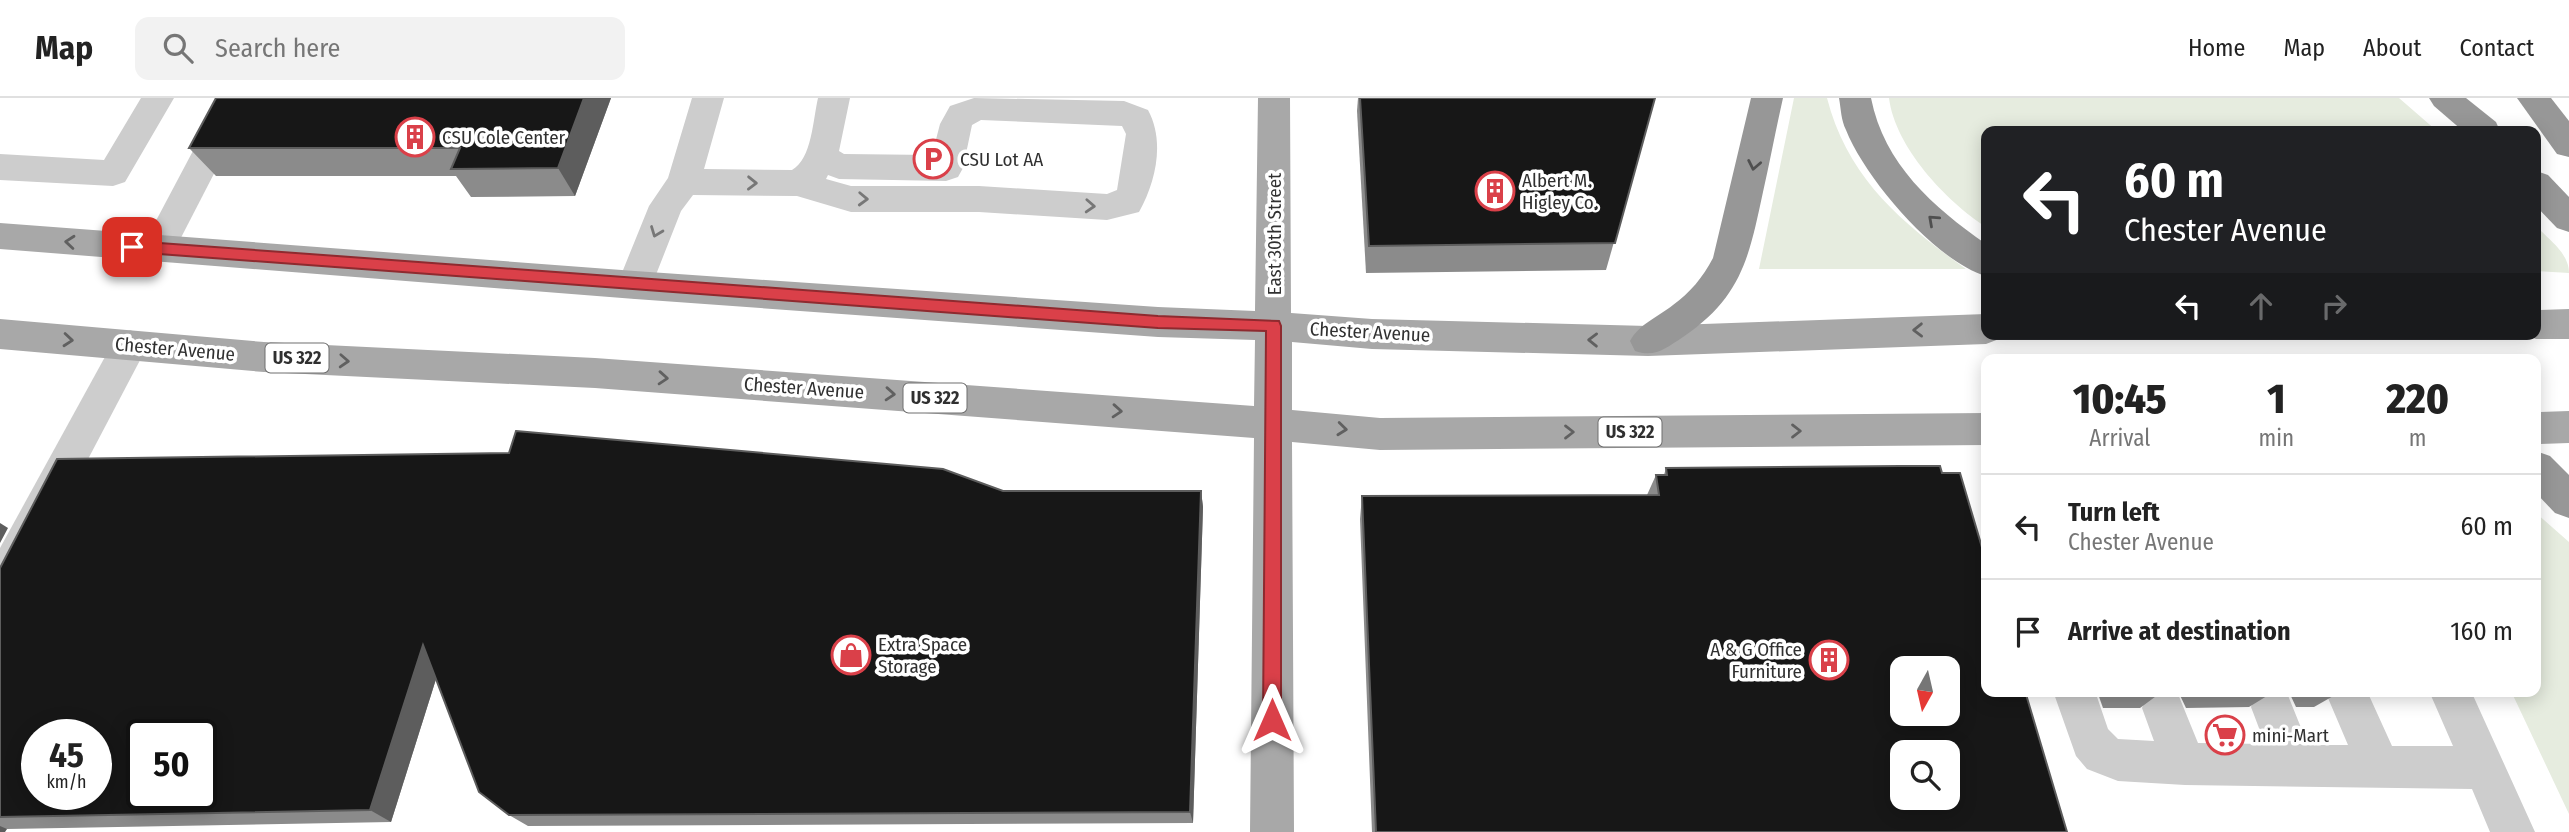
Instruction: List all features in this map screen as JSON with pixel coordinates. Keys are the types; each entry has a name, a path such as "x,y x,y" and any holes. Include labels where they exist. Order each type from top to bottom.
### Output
{"highway":[{"path":"1648,341 1697,308 1716,289 1722,277 1731,258 1767,98"},
{"path":"1855,98 1862,129 1885,169 1914,203 1954,240 1981,259"},
{"path":"2445,98 2478,126"},
{"path":"2533,98 2569,145"},
{"path":"2541,189 2569,219"},
{"path":"2541,473 2569,501"}],"main road":[{"name":"East 30th Street","path":"1272,832 1274,98"},
{"name":"Chester Avenue","path":"0,236 635,285 1158,322 1273,326 1372,334 1648,341 1981,329"},
{"path":"2541,324 2569,324"},
{"name":"Chester Avenue","path":"0,334 264,357 595,373 1274,422 1380,433 1981,429"},
{"path":"2541,428 2569,427"}],"street":[{"path":"0,167 113,173 158,98"},
{"path":"158,249 237,98"},
{"path":"635,285 666,206 684,182 708,98"},
{"path":"797,183 811,175 821,156 834,98"},
{"path":"684,182 797,183 850,199 979,199 1107,207 1126,203 1134,191 1142,134 1136,118 1124,113 980,108 962,114 956,124 946,168 954,185 979,199"},
{"path":"821,156 839,166 946,168"},
{"path":"0,587 130,345"},
{"path":"2076,697 2091,741 2102,754 2118,760 2185,764 2484,768"},
{"path":"2349,697 2379,767"},
{"path":"2453,697 2513,832"},
{"path":"2272,707 2295,766"},
{"path":"2163,708 2185,764"}],"shaded area":[{"path":"1794,98 1827,98 1836,127 1849,152 1880,197 1920,234 1966,269 1759,269"},
{"path":"1889,98 2399,98 2431,126 1981,126 1981,223 1939,188 1912,153 1893,117"},
{"path":"2541,231 2566,259 2569,273 2541,271"},
{"path":"2541,517 2569,542 2569,814 2514,697 2541,697"}],"building":[{"name":"CSU Cole Center","path":"216,98 584,98 558,168 451,169 460,148 189,148"},
{"name":"Albert M. Higley Co.","path":"1360,98 1655,98 1615,243 1369,246"},
{"path":"516,431 943,469 1003,491 1201,491 1190,812 509,815 479,792 423,645 370,810 0,817 0,568 57,459 509,453"},
{"path":"1940,466 1942,473 1960,473 1981,544 1981,697 2027,697 2067,832 1376,832 1362,496 1659,495 1656,475 1667,475 1666,468"}],"place":[{"name":"CSU Cole Center","path":"415,137"},
{"name":"CSU Lot AA","path":"933,159"},
{"name":"Albert M. Higley Co.","path":"1495,191"},
{"name":"Extra Space Storage","path":"851,655"},
{"name":"A & G Office Furniture","path":"1829,660"},
{"name":"mini-Mart","path":"2225,735"}],"route":[{"path":"132,247 1158,322 1273,326 1272,720"}]}
